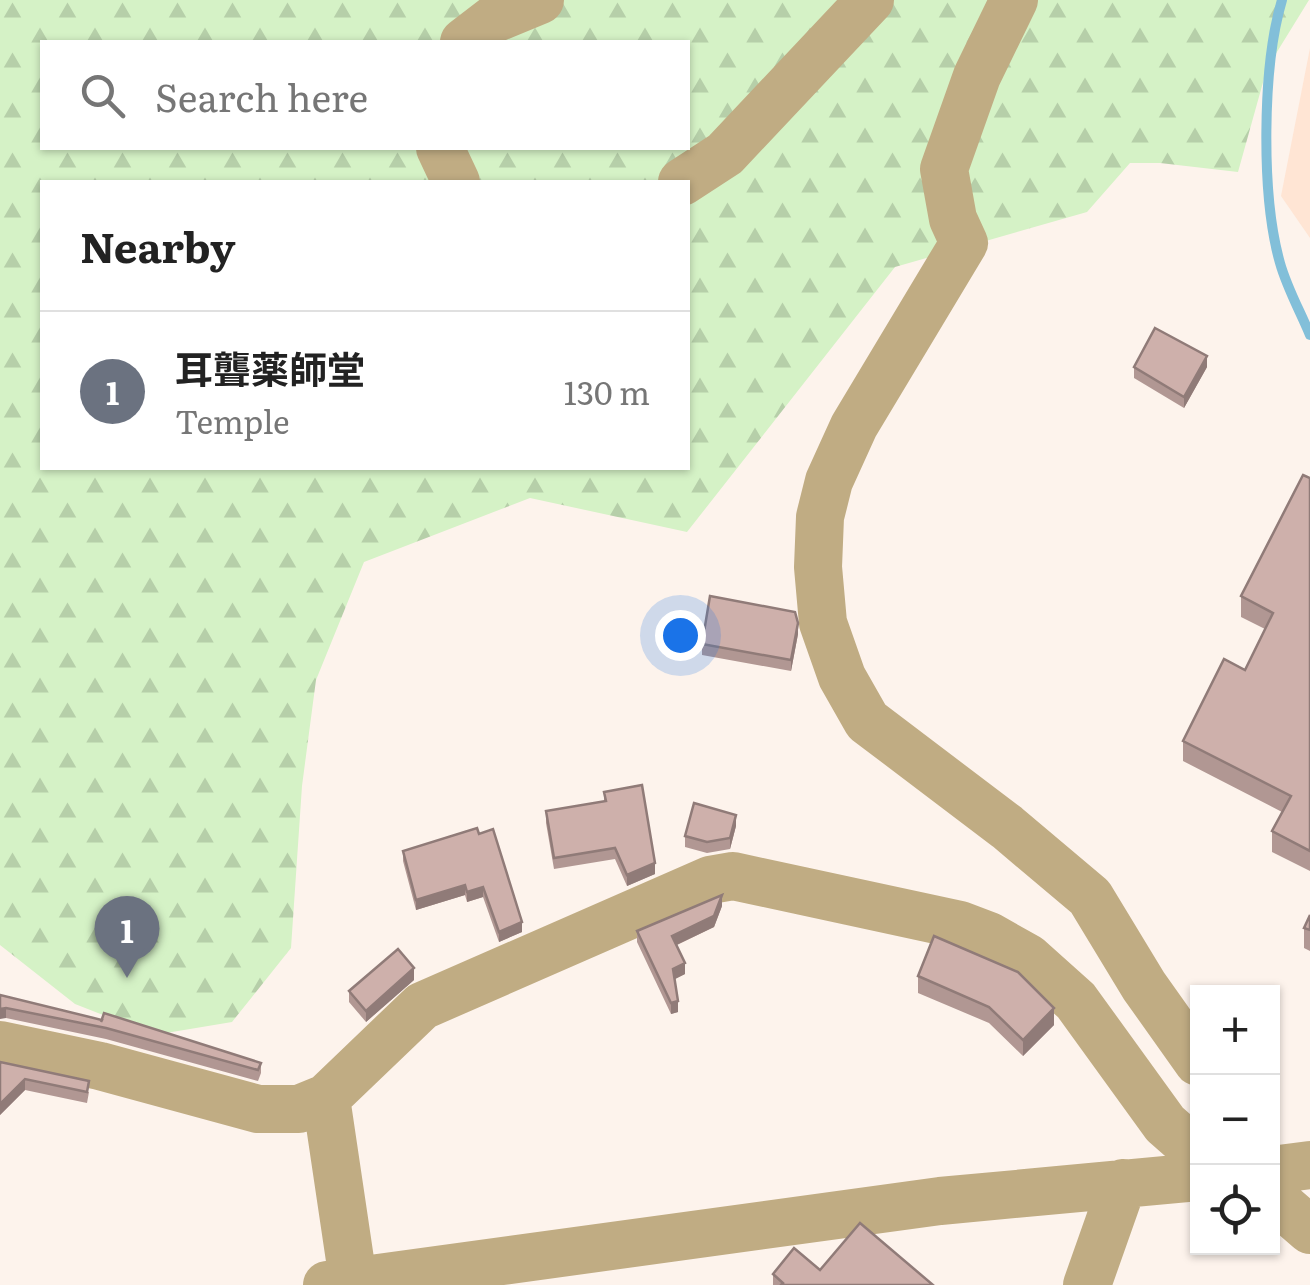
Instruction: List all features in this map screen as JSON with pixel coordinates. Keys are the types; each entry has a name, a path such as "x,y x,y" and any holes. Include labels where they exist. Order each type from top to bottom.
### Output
{"street":[{"path":"467,40 494,19 540,0"},
{"path":"685,180 725,154 870,0"},
{"path":"1014,0 977,76 944,169 953,219 964,243 854,426 829,481 820,517 818,567 823,623 842,677 867,720 1007,827 1090,897 1144,986 1190,1051"},
{"path":"441,150 455,180"},
{"path":"0,1045 100,1066 258,1110 298,1109 326,1098 422,1006 710,880 734,876 960,925 1028,958 1076,1001 1165,1124 1190,1146"},
{"path":"326,1098 340,1283 940,1201 1190,1179"},
{"path":"1280,1169 1310,1165"},
{"path":"1087,1285 1123,1183"},
{"path":"1280,1204 1310,1230"}],"shaded area":[{"path":"1310,48 1310,238 1281,196"}],"green space":[{"path":"0,0 1309,0 1267,68 1238,172 1130,163 1087,212 895,267 687,532 530,498 364,562 316,680 302,786 291,948 232,1022 154,1035 75,1004 0,945"}],"building":[{"path":"1155,328 1207,356 1184,397 1134,367"},
{"path":"1303,475 1310,478 1310,851 1272,831 1291,796 1183,741 1224,659 1245,670 1273,613 1241,596"},
{"path":"710,596 795,612 798,623 791,660 702,644"},
{"path":"642,785 655,863 627,875 615,848 554,858 546,811 606,801 604,792"},
{"path":"694,803 736,815 730,838 707,842 685,836"},
{"path":"477,828 479,834 493,829 522,922 499,932 483,887 467,892 465,885 416,900 403,851"},
{"path":"722,895 714,916 672,936 685,963 673,969 678,1001 671,1003 637,931"},
{"path":"934,936 1018,972 1054,1008 1023,1040 989,1007 918,976"},
{"path":"398,949 414,968 366,1011 349,991"},
{"path":"0,995 102,1020 104,1013 261,1063 258,1070 106,1028 0,1009"},
{"path":"0,1062 89,1081 87,1092 25,1079 0,1104"},
{"path":"860,1223 933,1285 781,1285 773,1274 794,1248 820,1270"}],"waterway":[{"path":"1282,0 1268,95 1269,203 1280,263 1310,335"}],"place":[{"name":"耳聾薬師堂","path":"127,978"}]}
